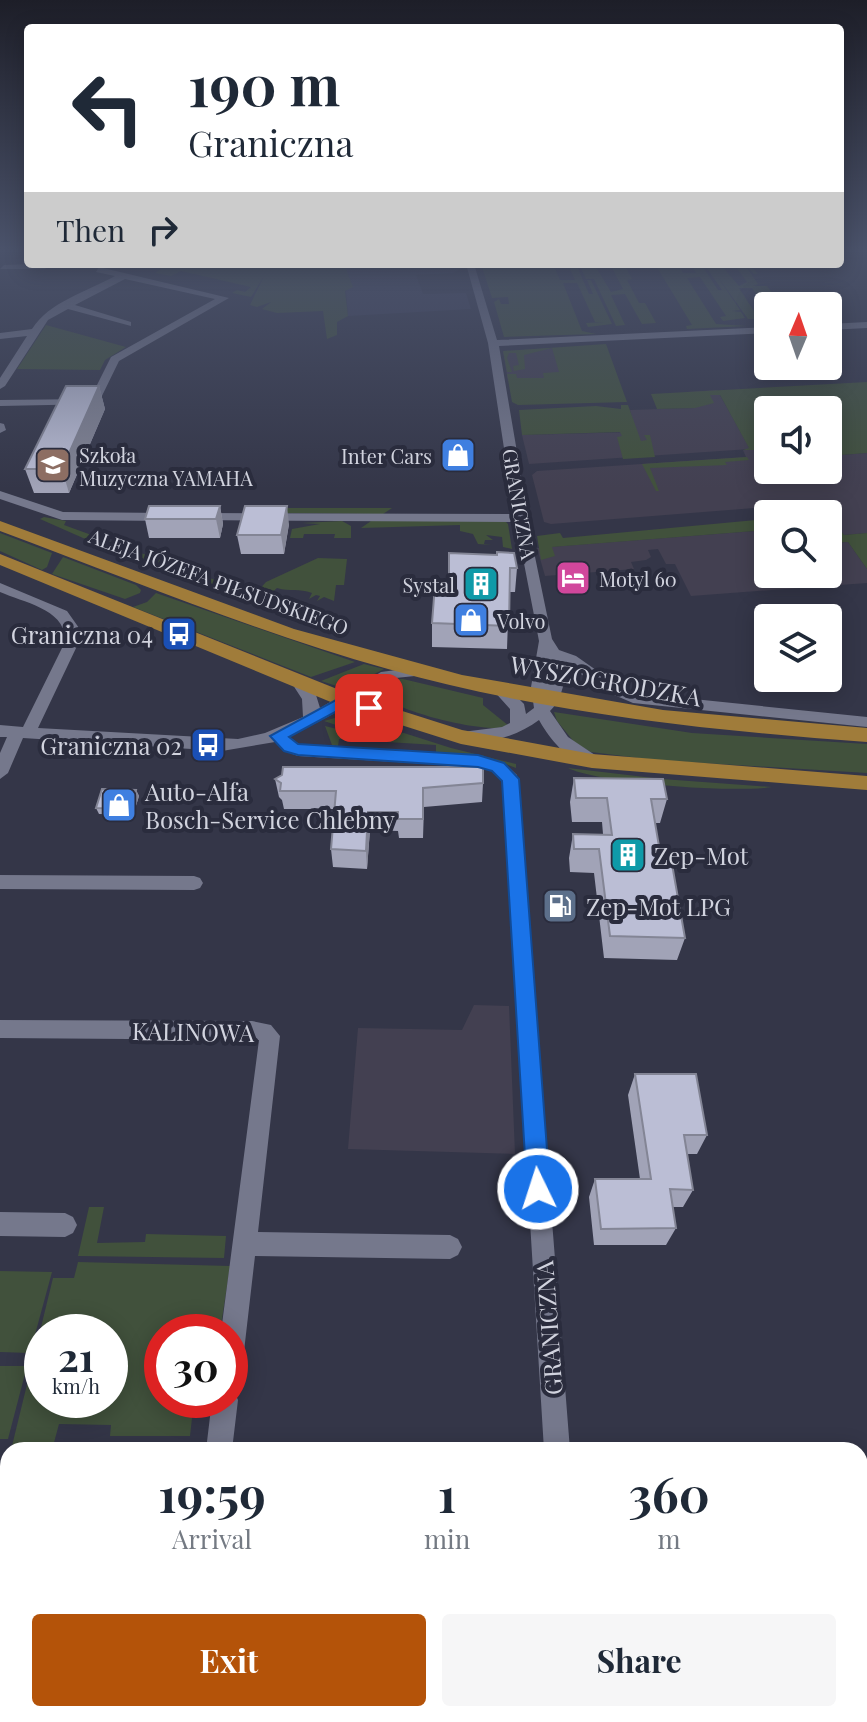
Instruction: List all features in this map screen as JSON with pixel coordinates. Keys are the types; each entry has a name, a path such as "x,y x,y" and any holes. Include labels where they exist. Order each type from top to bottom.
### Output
{"main road":[{"name":"ALEJA JÓZEFA PIŁSUDSKIEGO","path":"0,526 303,637 426,672"},
{"path":"0,559 106,605 345,700 461,737 592,761 867,785"},
{"path":"106,605 142,600 149,592 144,579"},
{"name":"WYSZOGRODZKA","path":"426,672 544,702 709,724 867,735"}],"street":[{"path":"0,386 37,328"},
{"path":"0,403 94,402 115,359 170,328"},
{"name":"GRANICZNA","path":"489,328 548,648 558,672 544,702"},
{"path":"493,343 754,331"},
{"path":"2,334 34,332"},
{"path":"0,495 62,516 175,517"},
{"path":"191,517 523,518"},
{"path":"0,587 62,614 69,620 72,631 70,646 15,732 0,773"},
{"path":"548,648 571,658 613,691 633,698 867,722"},
{"name":"WYSZOGRODZKA","path":"15,732 237,746 278,736 345,700 385,674 426,672"},
{"path":"299,682 311,697 311,719"},
{"path":"500,689 518,708 518,727"},
{"path":"461,737 497,734 518,727 544,702 550,725 566,745 592,761"},
{"name":"GRANICZNA","path":"278,736 298,750 478,761 498,767 511,779 556,1442"},
{"path":"0,882 194,883"},
{"name":"KALINOWA","path":"0,1029 252,1030 268,1033 271,1047 236,1314"},
{"path":"0,1224 65,1225"},
{"path":"245,1244 450,1247"},
{"path":"220,1442 223,1418"}],"shaded area":[{"path":"555,348 566,379 508,381 503,351"},
{"path":"717,390 750,449 529,464 522,435 636,432 630,410 694,408 687,392"},
{"path":"743,450 754,450 754,484 842,484 842,455 867,453 867,533 844,535 842,532 842,500 754,500 754,508 551,524 544,522 532,475 537,471 746,457"},
{"path":"754,531 754,588 799,588 691,596 675,564 666,564 658,549 648,550 651,557 646,560 631,562 634,569 545,576 537,548"},
{"path":"842,542 848,542 867,569 867,583 842,585"},
{"path":"474,1005 509,1006 515,1154 348,1149 358,1028 462,1030"}],"green space":[{"path":"44,328 58,328 126,347 105,360 100,370 17,369"},
{"path":"325,328 337,328 337,335 327,339"},
{"path":"502,328 581,328 596,334 504,337"},
{"path":"606,344 627,402 518,405 512,402 507,374 516,374 517,378 544,378 543,373 559,372 552,348 524,355 525,369 514,371 513,366 519,365 516,353 509,353 507,358 512,372 507,372 503,351"},
{"path":"867,382 867,453 842,455 842,396 754,396 754,450 743,450 749,448 720,395 710,395 714,403 695,408 657,409 651,394"},
{"path":"621,405 628,405 641,441 647,440 644,435 650,435 655,457 623,459 617,437 622,436 620,432 522,435 519,410 596,406 621,409"},
{"path":"747,457 749,460 725,462 727,465 650,468 659,491 656,491 642,464"},
{"path":"279,508 392,508 383,514 280,513"},
{"path":"40,519 66,521 64,525 248,592 249,598 247,600 108,549"},
{"path":"754,520 754,531 552,547 555,556 541,560 537,536 560,533 563,538"},
{"path":"342,521 351,526 351,538 334,538 335,534 304,534 303,538 290,538 292,529 320,524 302,523"},
{"path":"371,521 505,521 512,549 503,547 502,537 486,535 493,540 485,540 484,544 492,545 478,544 473,534 460,531 460,525 361,528"},
{"path":"842,532 844,535 867,533 867,569 848,542 842,542"},
{"path":"0,533 52,553 47,567 42,570 0,551"},
{"path":"63,557 136,585 140,593 125,599 52,574"},
{"path":"318,558 347,559 344,585 336,585 334,601 324,597 317,601 320,596 316,595 309,599 312,593 303,591 277,588 269,595 258,591 266,582"},
{"path":"156,593 355,662 311,677 133,607 147,602"},
{"path":"364,664 384,669 346,689 321,681"},
{"path":"403,679 483,698 483,705 509,726 482,727 442,720 388,701 379,694 383,684"},
{"path":"554,712 692,733 867,744 867,773 655,760 591,752 575,743 557,721"},
{"path":"349,714 402,730 351,730 324,721"},
{"path":"325,726 357,734 404,733 479,755 436,753 436,745 339,739 338,746 332,745"},
{"path":"487,757 516,764 516,768"},
{"path":"568,768 772,787 729,789 668,786 609,779"},
{"path":"89,1207 104,1207 97,1243 145,1242 146,1234 226,1236 224,1258 78,1256"},
{"path":"78,1262 230,1266 223,1314 144,1314 144,1418 192,1418 190,1436 110,1436 111,1425 59,1424 54,1442 13,1442 24,1397 24,1418 128,1418 128,1314 44,1314 53,1278 74,1278"},
{"path":"0,1271 52,1272 41,1314 24,1314 24,1353 0,1352"},
{"path":"0,1366 24,1366 24,1378 8,1439 0,1439"}],"building":[{"path":"66,386 99,386 62,469 25,469"},
{"path":"149,506 220,506 216,519 145,519"},
{"path":"245,506 287,506 281,535 237,535"},
{"path":"497,552 514,553 517,568 510,568 509,626 432,623 435,585 449,585 449,553 497,555"},
{"path":"283,767 483,767 483,783 423,788 423,819 398,819 398,812 368,812 366,851 331,849 336,791 280,791 281,783 275,779 282,775"},
{"path":"574,778 663,779 667,799 651,799 662,864 672,864 685,938 610,936 599,849 574,849 573,834 612,835 607,798 576,798"},
{"path":"102,789 136,790 131,809 96,808"},
{"path":"635,1074 696,1074 707,1135 684,1135 693,1190 670,1189 676,1228 601,1229 595,1179 651,1179"}],"place":[{"name":"Inter Cars","path":"458,455"},
{"name":"Szkoła Muzyczna YAMAHA","path":"53,465"},
{"name":"Motyl 60","path":"573,578"},
{"name":"Systal","path":"481,584"},
{"name":"Volvo","path":"471,620"},
{"name":"Graniczna 04","path":"179,634"},
{"name":"Graniczna 02","path":"208,745"},
{"name":"Auto-Alfa Bosch-Service Chlebny","path":"119,805"},
{"name":"Zep-Mot","path":"628,855"},
{"name":"Zep-Mot LPG","path":"560,906"}],"route":[{"path":"369,708 345,700 278,736 298,750 478,761 498,767 511,779 538,1189"}]}
